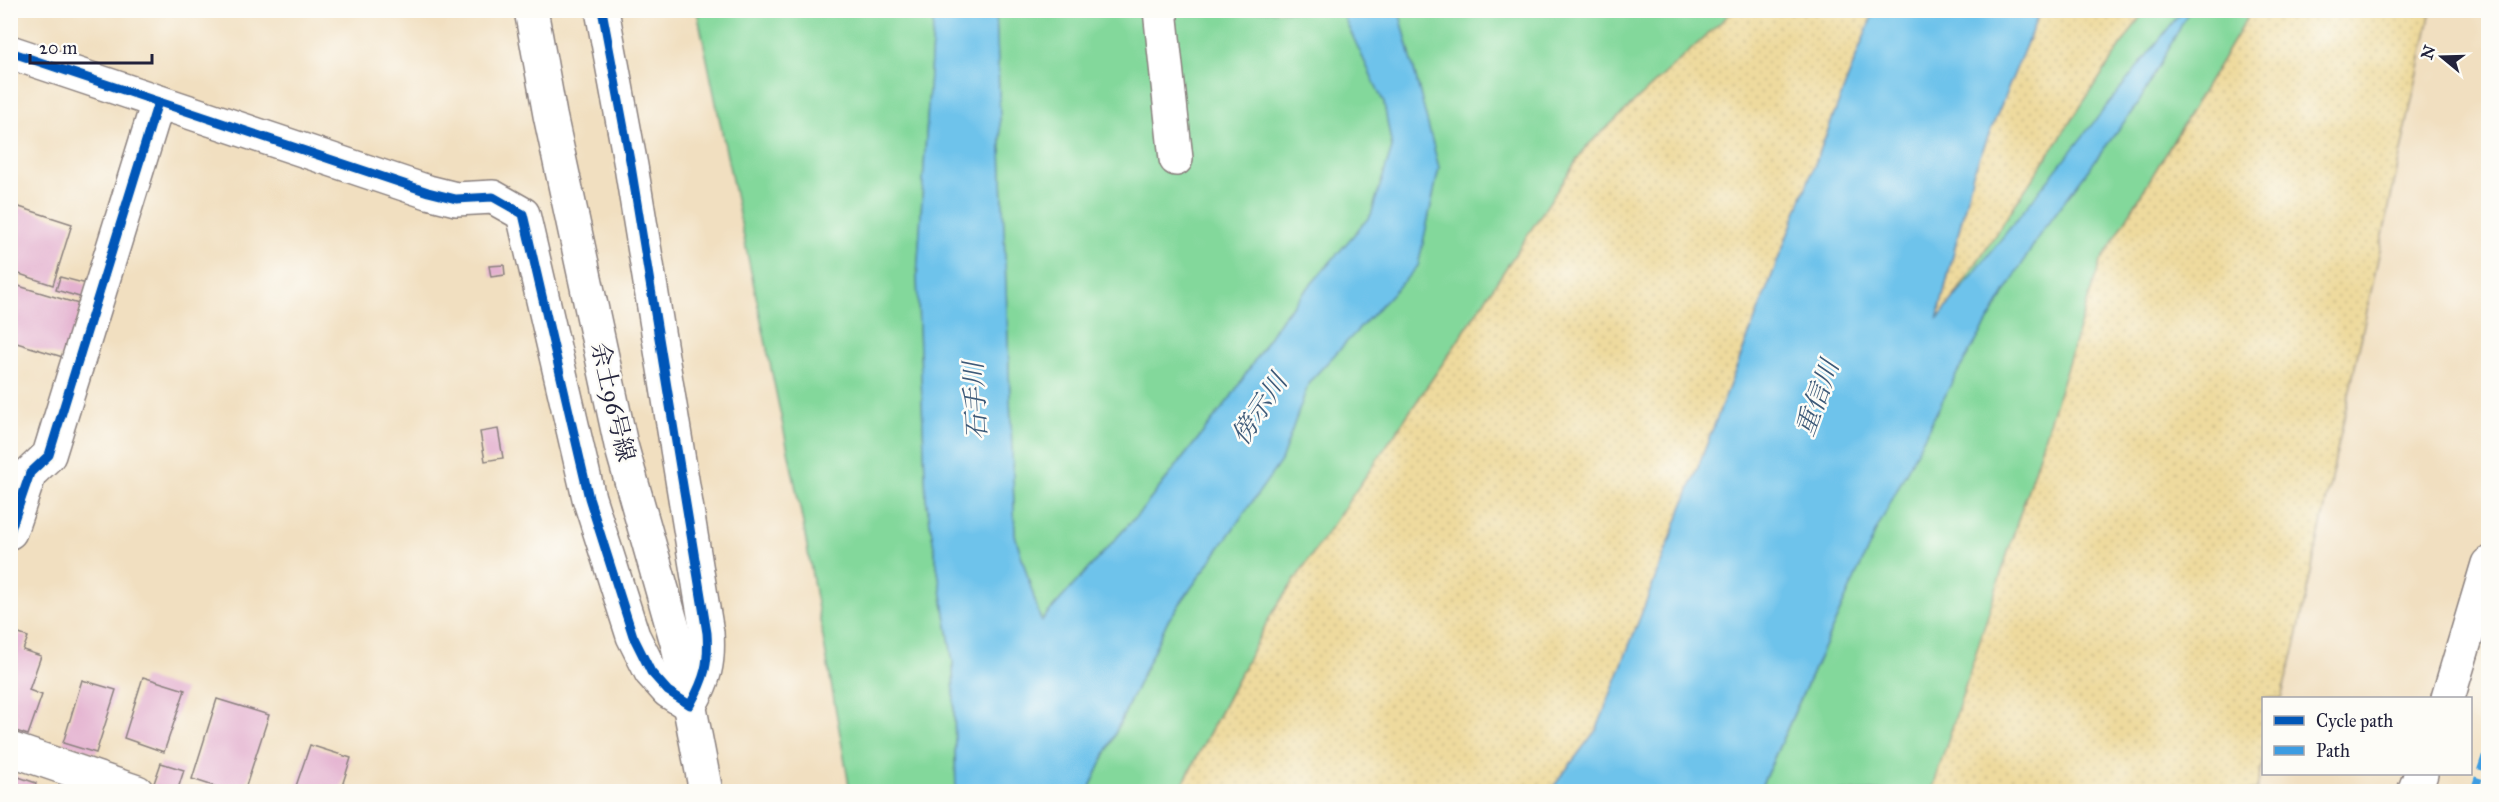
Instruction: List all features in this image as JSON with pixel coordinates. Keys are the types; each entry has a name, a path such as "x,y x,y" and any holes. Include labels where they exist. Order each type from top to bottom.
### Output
{"street":[{"name":"余土96号線","path":"531,10 550,115 621,445 678,646 706,792"},
{"path":"10,52 428,192 456,199 493,197 523,214 589,498 633,636 651,672 668,691 690,705 702,683 709,659 707,633 631,166 602,10"},
{"path":"1160,10 1176,159"},
{"path":"10,532 30,473 49,456 158,102"},
{"path":"2449,697 2488,564"},
{"path":"10,749 137,792"},
{"path":"2414,792 2421,775"}],"green space":[{"path":"697,11 934,11 917,277 926,498 953,663 956,791 850,791 802,518"},
{"path":"996,11 1341,11 1384,103 1392,148 1371,215 1282,318 1231,397 1142,510 1041,621 1015,535"},
{"path":"1399,11 1733,11 1585,148 1452,350 1271,615 1179,791 1088,792 1167,622 1281,461 1309,382 1418,266 1439,168"},
{"path":"2144,11 2182,11 1937,322"},
{"path":"2189,11 2251,11 2100,263 1932,791 1759,792 1876,531 1953,380 2040,234 2139,102"}],"sand":[{"path":"1733,11 1874,11 1597,729 1550,791 1179,792 1271,615 1452,350 1585,148"},
{"path":"2040,11 2144,11 1937,322 1973,173"},
{"path":"2251,11 2431,11 2295,647 2281,697 2262,697 2262,768 2256,791 1932,791 2100,263"}],"water":[{"path":"934,11 996,11 1015,535 1041,621 1142,510 1231,397 1282,318 1371,215 1392,148 1384,103 1341,11 1399,11 1439,168 1418,266 1309,382 1281,461 1167,622 1088,791 956,791 953,662 926,498 917,277"},
{"name":"重信川","path":"1874,11 2040,11 1973,173 1937,320 2182,11 2189,11 2139,102 2040,234 1953,380 1876,531 1759,791 1550,791 1597,729"}],"building":[{"path":"10,204 72,224 53,285 10,271"},
{"path":"504,265 505,275 491,277 489,266"},
{"path":"60,277 87,284 83,298 56,290"},
{"path":"12,284 82,305 66,358 10,341"},
{"path":"498,429 503,458 485,461 480,432"},
{"path":"10,631 28,637 23,650 41,656 29,690 42,695 28,735 10,729"},
{"path":"143,677 185,690 164,752 124,738"},
{"path":"82,680 116,690 96,753 63,743"},
{"path":"217,699 269,715 244,792 232,792 192,779"},
{"path":"310,745 351,758 340,792 294,792"},
{"path":"161,763 184,770 177,792 153,786"},
{"path":"10,774 36,783 33,792 10,792"}],"marked path":[{"path":"2474,792 2488,749"}],"cycle path":[{"path":"10,52 428,192 456,199 493,197 523,214 589,498 633,636 651,672 668,691 690,705 705,670 707,633 631,166 602,10"},
{"path":"10,532 30,473 49,455 158,102"}],"water label":[{"name":"石手川","path":"975,401"},
{"name":"傍示川","path":"1259,409"}]}
